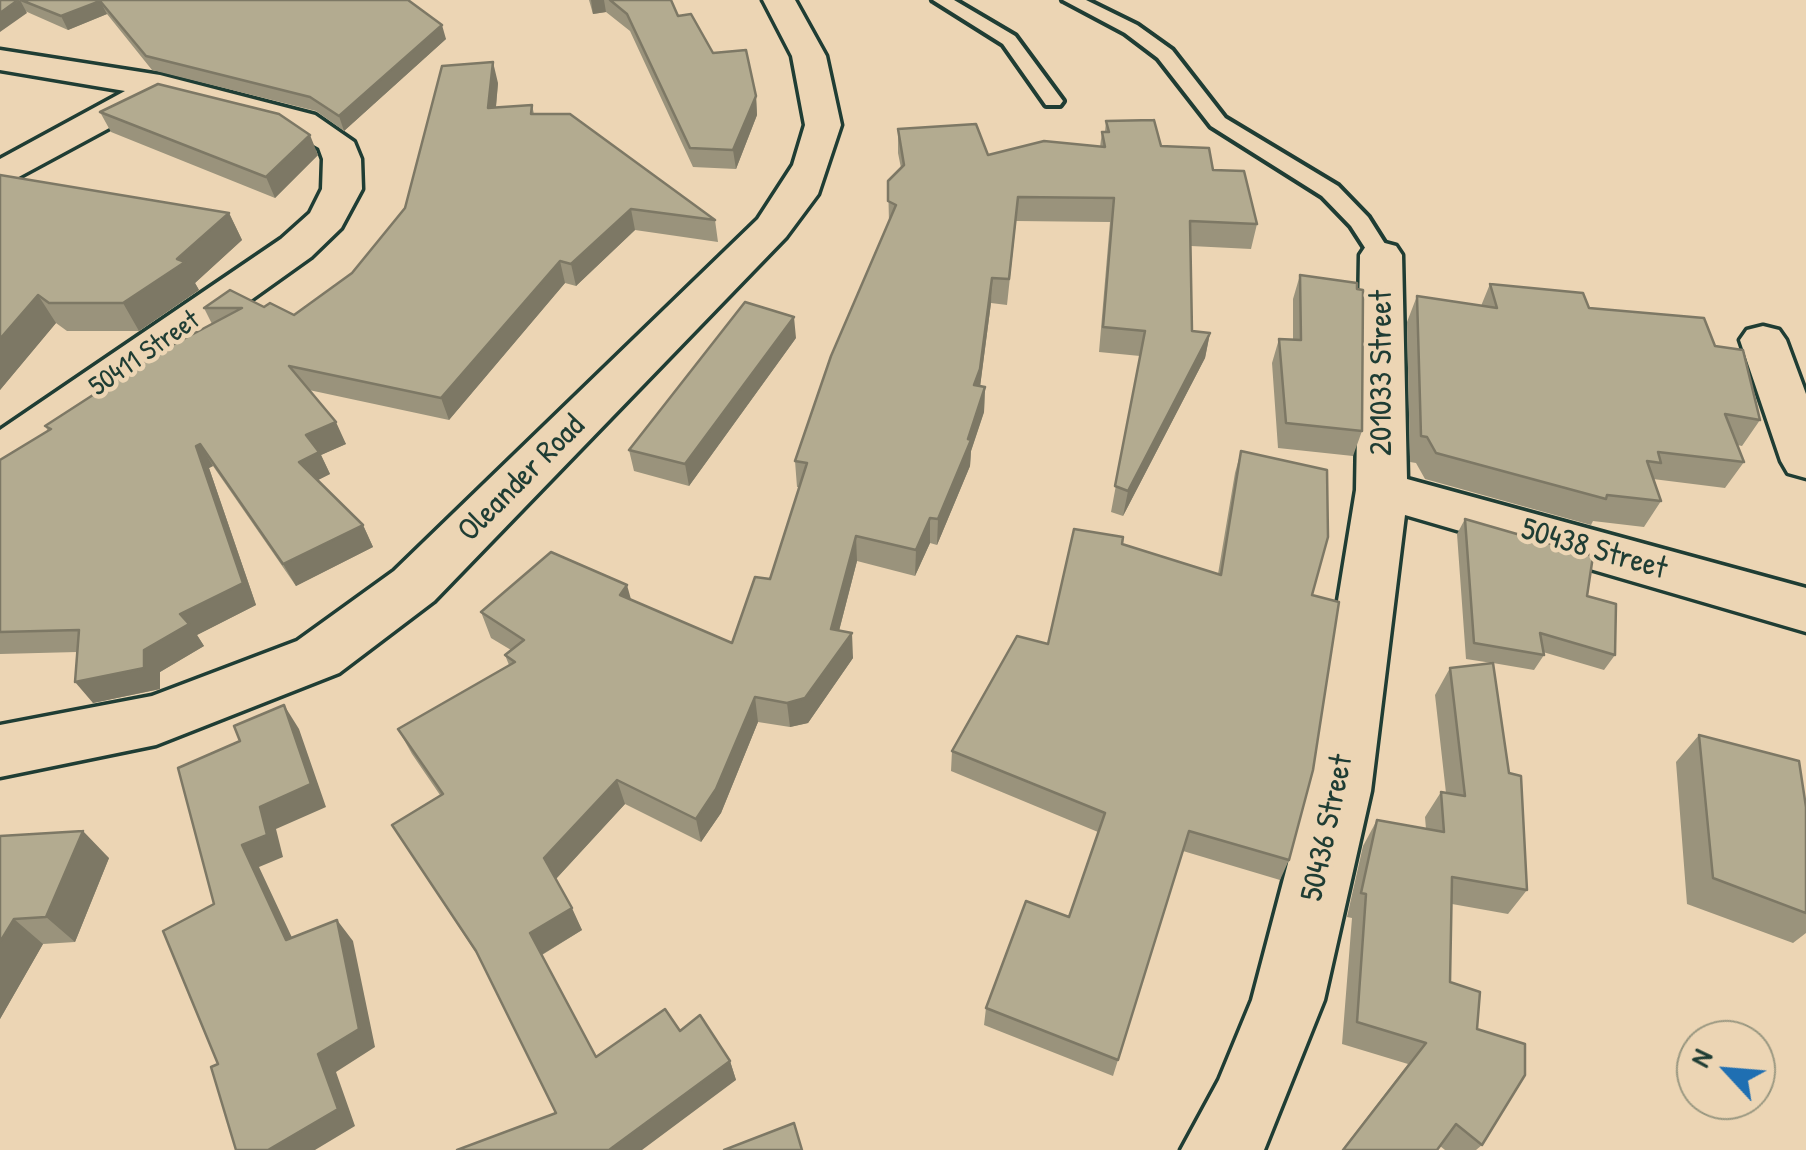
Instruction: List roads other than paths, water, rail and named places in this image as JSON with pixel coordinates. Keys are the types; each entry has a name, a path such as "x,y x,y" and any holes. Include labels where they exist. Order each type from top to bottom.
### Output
{"street":[{"name":"Oleander Road","path":"0,751 156,720 318,657 414,586 772,228 798,194 812,166 823,125 809,56 778,0"},
{"name":"50411 Street","path":"0,60 160,86 302,123 336,142 342,158 342,188 327,219 296,248 0,454"},
{"path":"0,175 160,86"},
{"name":"201033 Street","path":"1381,255 1382,490"},
{"path":"1763,340 1806,461"},
{"name":"50438 Street","path":"1382,490 1806,610"},
{"name":"50436 Street","path":"1220,1150 1246,1107 1288,1000 1307,924 1339,791 1382,490"}],"lane":[{"path":"942,0 1009,40 1053,101"},
{"path":"1072,0 1131,29 1165,54 1218,122 1330,191 1360,222 1381,255"}]}
